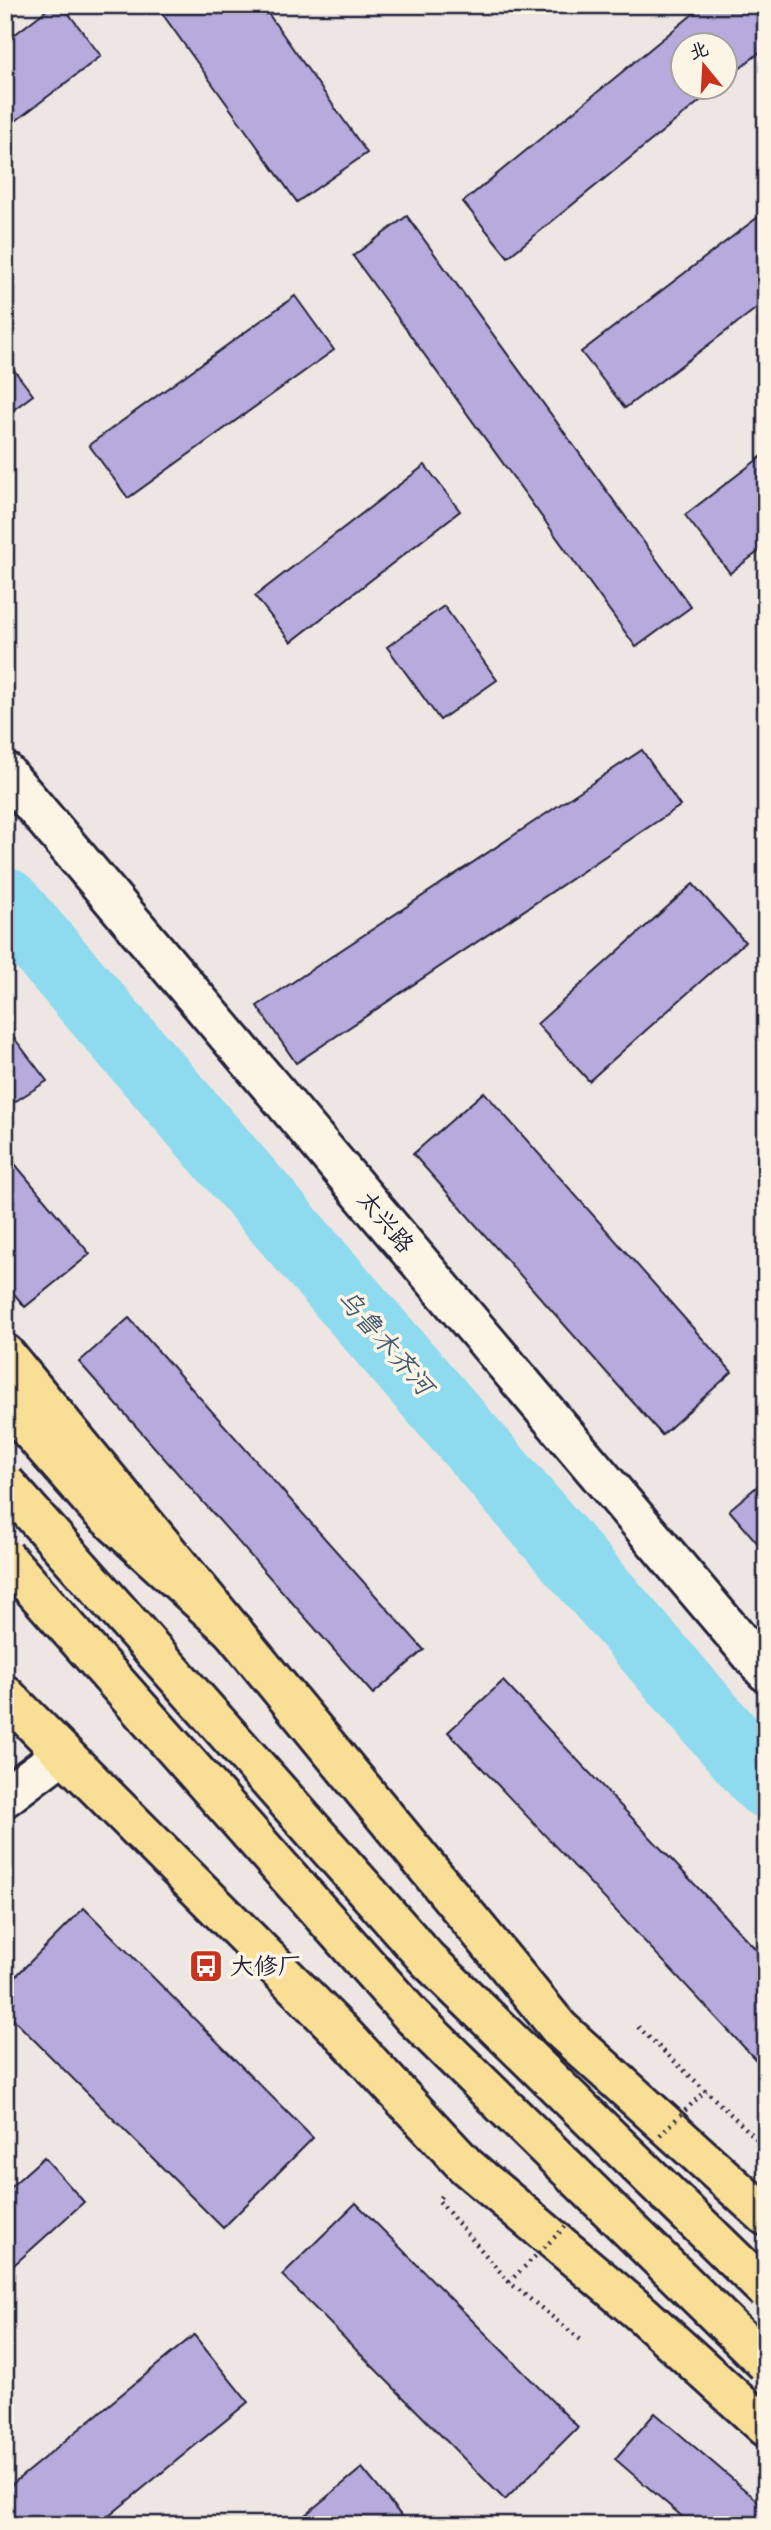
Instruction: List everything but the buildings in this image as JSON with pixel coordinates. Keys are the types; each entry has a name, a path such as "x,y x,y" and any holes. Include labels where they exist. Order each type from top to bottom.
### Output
{"main road":[{"path":"5,1354 559,2028 766,2216"},
{"path":"5,1402 99,1509 234,1632"},
{"path":"5,1483 427,1959 766,2291"},
{"path":"5,1557 412,2016 766,2362"},
{"path":"5,1695 343,2034 466,2166 642,2315 766,2427"}],"street":[{"name":"太兴路","path":"5,772 766,1672"},
{"path":"5,1797 62,1754"}],"path":[{"path":"638,2027 758,2140"},
{"path":"438,2200 509,2282 581,2340"}],"waterway":[{"name":"乌鲁木齐河","path":"5,902 766,1783"}],"place":[{"name":"大修厂","path":"206,1966"}]}
